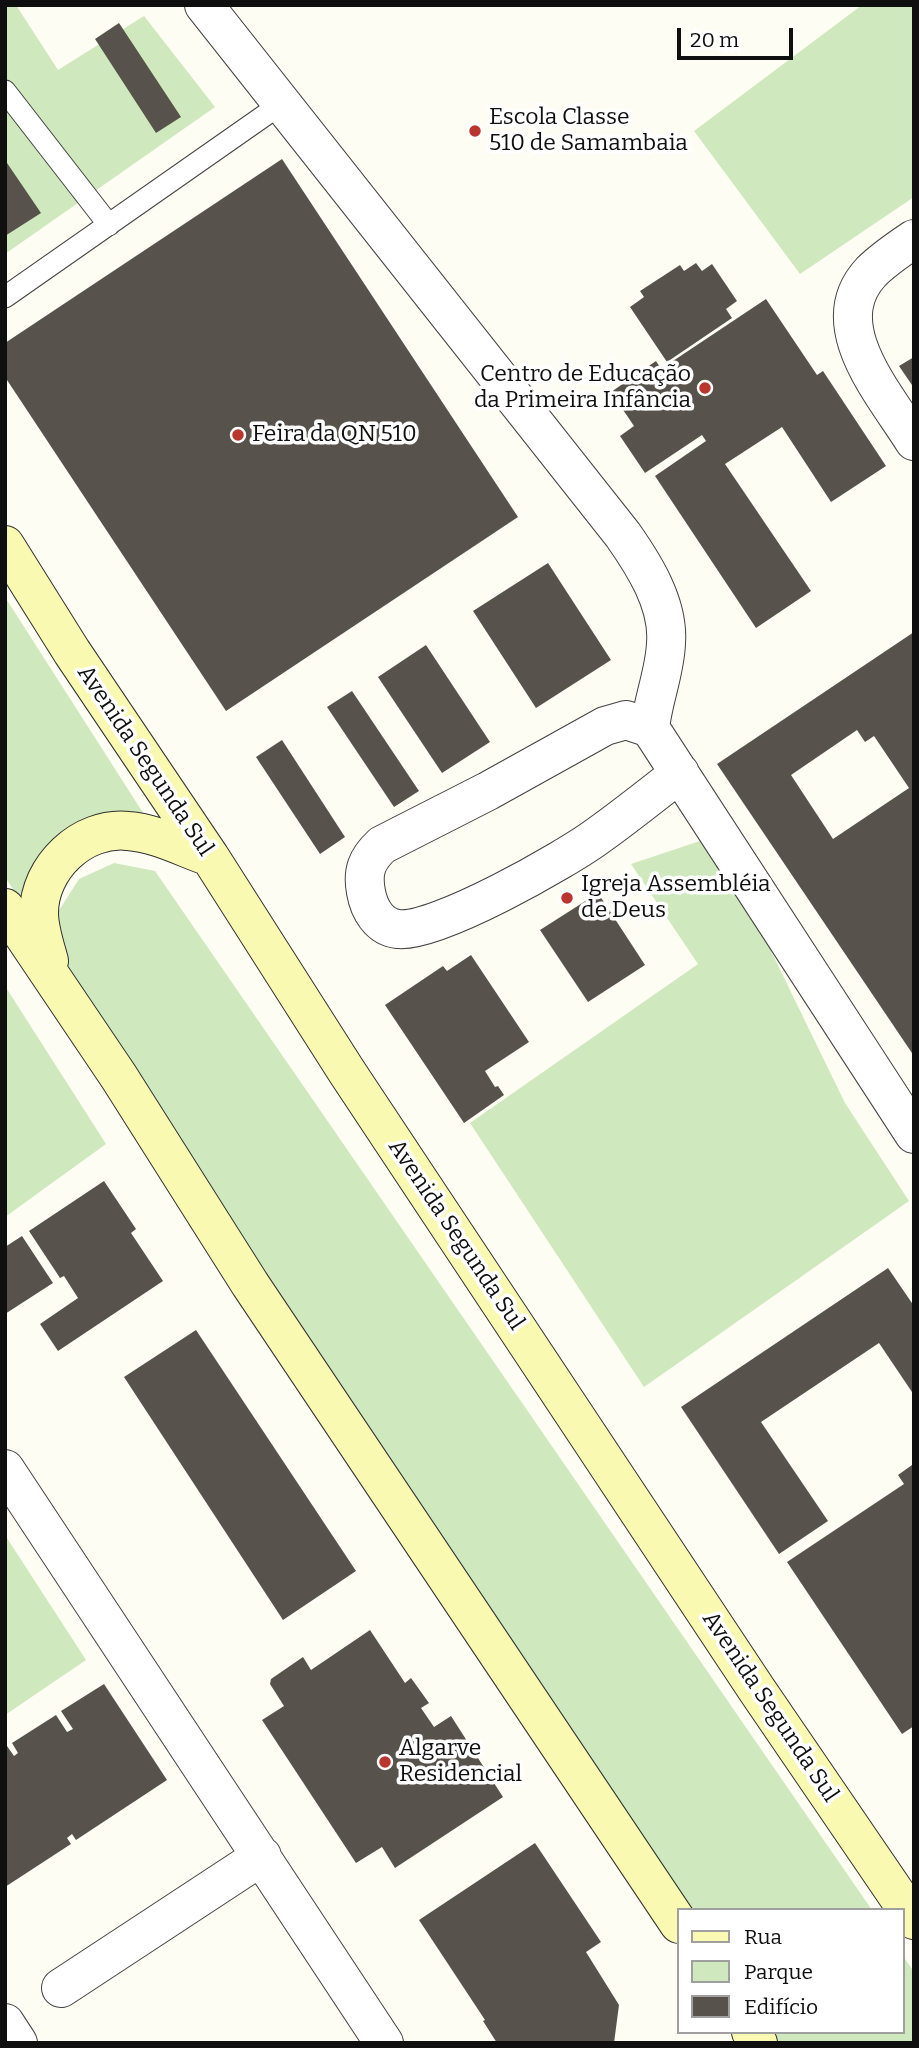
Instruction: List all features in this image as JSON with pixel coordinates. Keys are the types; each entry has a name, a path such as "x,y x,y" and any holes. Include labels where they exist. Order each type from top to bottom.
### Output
{"main road":[{"name":"Avenida Segunda Sul","path":"5,545 347,1072 757,1690 914,1920"},
{"path":"55,979 39,914 42,891 50,872 63,856 79,843 95,835 125,830 161,839 210,858"},
{"path":"5,908 55,979 250,1284 678,1923"}],"street":[{"path":"204,5 623,534 650,576 664,621 667,641 650,727"},
{"path":"914,239 887,257 869,274 852,307 852,326 862,357 914,441"},
{"path":"680,773 597,837 519,883 454,915 414,929 397,929 379,920 371,910 363,879 371,855 382,845 605,726 626,720 650,727 680,773 729,853 914,1134"},
{"path":"5,1469 384,2043"},
{"path":"61,1988 262,1856"},
{"path":"5,2023 18,2043"}],"lane":[{"path":"5,91 108,225"},
{"path":"5,297 281,104"}],"green space":[{"path":"5,5 16,5 58,70 144,16 215,107 5,254"},
{"path":"862,5 914,5 914,197 800,274 694,131"},
{"path":"5,597 147,819 77,822 37,862 26,909 5,877"},
{"path":"715,836 845,1103 909,1201 644,1387 470,1123 698,964 631,864"},
{"path":"114,863 155,871 871,1908 686,1908 60,964 56,915 79,879"},
{"path":"5,986 106,1144 5,1217"},
{"path":"5,1535 86,1660 5,1715"},
{"path":"905,1959 914,1972 914,2043 775,2043 769,2034 905,2034"}],"building":[{"path":"119,23 181,117 156,133 95,39"},
{"path":"282,159 518,517 226,711 5,377 5,343"},
{"path":"5,160 41,213 5,236"},
{"path":"696,263 702,271 712,264 737,301 726,309 732,318 667,362 630,307 644,297 640,291 680,265 684,271"},
{"path":"766,299 817,375 823,371 886,466 831,502 782,427 725,464 811,591 756,628 655,476 706,441 702,435 645,473 620,436 634,426 611,392 656,361 661,369"},
{"path":"914,357 914,388 899,366"},
{"path":"548,563 611,660 536,708 473,611"},
{"path":"914,632 914,1056 717,764","holes":["857,730 865,742 874,736 909,788 833,839 791,775"]},
{"path":"426,645 490,742 442,773 378,677"},
{"path":"352,691 419,791 394,807 327,707"},
{"path":"282,740 345,837 320,854 256,757"},
{"path":"598,893 645,965 588,1002 540,930"},
{"path":"471,955 529,1042 485,1071 504,1095 464,1123 385,1005 443,966 447,971"},
{"path":"104,1181 136,1229 131,1233 163,1281 58,1351 40,1324 78,1298 64,1276 60,1278 29,1231"},
{"path":"22,1236 53,1283 5,1314 5,1247"},
{"path":"888,1268 914,1306 914,1395 879,1343 761,1422 828,1521 779,1554 681,1407"},
{"path":"196,1330 356,1571 283,1620 124,1377"},
{"path":"912,1465 914,1726 902,1734 787,1562 904,1484 898,1475"},
{"name":"Algarve Residencial","path":"370,1630 405,1683 411,1678 429,1703 421,1708 434,1727 451,1716 503,1797 395,1868 382,1847 356,1863 262,1720 284,1706 270,1684 271,1679 303,1657 311,1670"},
{"path":"104,1684 167,1780 76,1840 72,1834 67,1838 71,1844 5,1887 5,1747 7,1746 14,1756 18,1753 12,1743 56,1715 67,1732 73,1729 61,1711"},
{"path":"535,1843 601,1942 586,1952 619,2005 614,2043 497,2043 483,2021 485,2020 419,1920"}],"place":[{"name":"Escola Classe 510 de Samambaia","path":"475,131"},
{"name":"Centro de Educação da Primeira Infância","path":"705,388"},
{"name":"Feira da QN 510","path":"238,435"},
{"name":"Igreja Assembléia de Deus","path":"567,898"},
{"name":"Algarve Residencial","path":"385,1762"}]}
